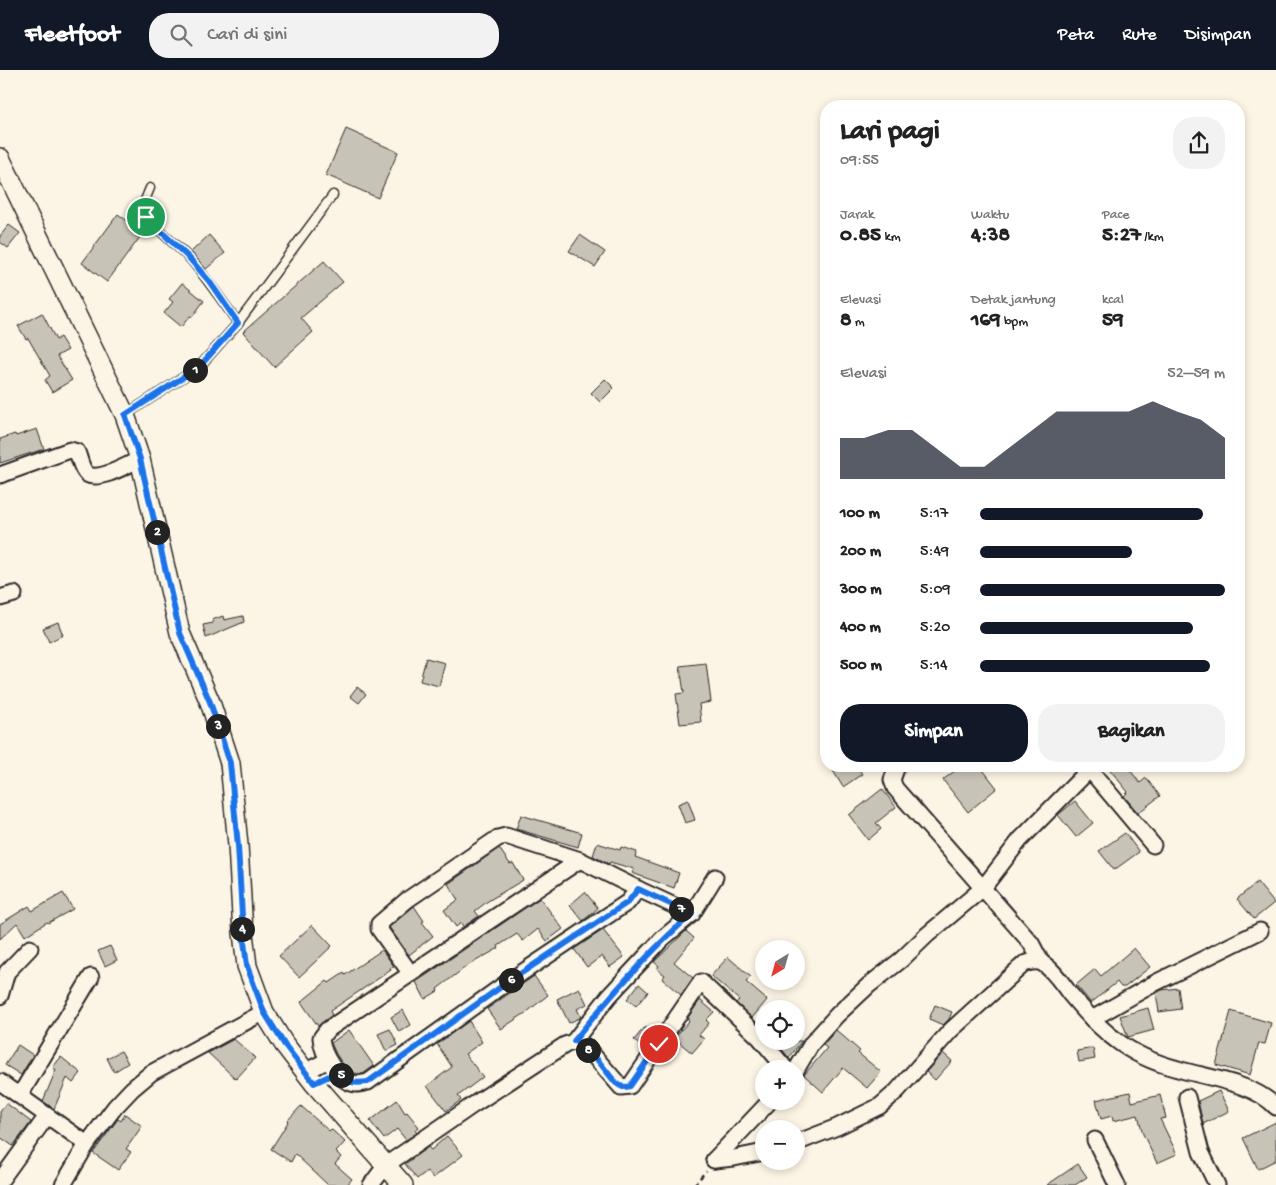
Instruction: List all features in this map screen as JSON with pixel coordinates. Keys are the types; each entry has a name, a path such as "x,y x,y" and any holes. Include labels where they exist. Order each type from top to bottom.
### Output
{"street":[{"path":"0,158 125,415 140,459 180,633 210,702 230,763 247,966 264,1012 284,1044 309,1077 403,1185"},
{"path":"0,475 70,450 77,452 82,467 86,474 90,475 105,475 140,459"},
{"path":"894,772 892,780 896,788 1031,943 1041,962 1092,1019 1116,1040 1146,1058 1234,1084 1256,1093 1276,1107"},
{"path":"802,1060 812,1043 869,985 901,960 927,935 983,888 1020,840 1088,772"},
{"path":"1095,772 1153,845"},
{"path":"411,974 379,930 379,924 408,900 490,843 506,836 580,860 692,914"},
{"path":"580,860 327,1030 321,1038 322,1044 333,1066 344,1078 355,1084 368,1082 512,979 628,902 638,889"},
{"path":"371,1185 386,1165 473,1105 574,1041 609,996 663,938 692,914 715,877"},
{"path":"1092,1019 1155,983 1260,931"},
{"path":"0,996 7,972 30,948"},
{"path":"805,1140 837,1128 880,1106 897,1091 944,1037 1024,964 1032,961 1041,962"},
{"path":"20,1095 91,977"},
{"path":"574,1041 580,1042 586,1047 621,1087 630,1086 701,982 756,1035 778,1060"},
{"path":"63,1185 87,1144 115,1107 132,1089 151,1073 264,1012"},
{"path":"309,1077 333,1066"},
{"path":"0,1082 87,1144"},
{"path":"1187,1097 1201,1152 1217,1185"},
{"path":"714,1160 761,1110"},
{"path":"0,1181 47,1116"},
{"path":"1095,1140 1117,1185"},
{"path":"714,1160 755,1154"}],"lane":[{"path":"150,188 141,210 196,266 238,323"},
{"path":"125,415 199,367 238,323 333,195"}],"path":[{"path":"694,1185 714,1160"}],"building":[{"path":"346,129 398,152 378,198 326,175"},
{"path":"118,214 143,233 107,282 82,263"},
{"path":"9,225 20,233 8,248 0,242 0,236"},
{"path":"209,235 225,253 206,269 191,252"},
{"path":"580,235 605,252 595,267 569,251"},
{"path":"324,261 343,282 301,318 313,332 274,367 243,332"},
{"path":"182,283 204,301 192,317 190,316 181,327 164,313 173,302 169,299"},
{"path":"42,313 56,340 60,337 68,350 57,356 72,380 52,392 45,380 50,376 28,338 26,339 18,326"},
{"path":"605,379 614,388 600,402 591,393"},
{"path":"37,429 44,449 0,463 0,439"},
{"path":"223,616 224,620 243,616 244,622 206,638 203,625 213,623 212,620"},
{"path":"58,622 63,635 49,642 43,628"},
{"path":"426,658 445,663 439,686 420,681"},
{"path":"706,663 711,702 699,704 701,722 680,724 676,694 684,693 680,666"},
{"path":"357,687 366,694 359,703 350,696"},
{"path":"834,772 861,772 862,774 843,787"},
{"path":"953,772 985,772 997,788 968,812 943,780"},
{"path":"1112,772 1132,772 1140,783 1146,778 1160,796 1138,813 1124,796 1128,792"},
{"path":"882,789 896,807 876,823 881,829 868,840 849,815"},
{"path":"688,800 695,820 685,823 678,804"},
{"path":"1075,801 1093,823 1076,837 1058,815"},
{"path":"521,815 582,833 578,847 516,829"},
{"path":"1125,833 1139,852 1114,870 1099,851"},
{"path":"597,843 620,850 621,847 637,852 635,857 679,873 674,888 632,873 634,869 610,862 609,864 593,856"},
{"path":"499,848 510,864 513,863 523,880 475,911 479,916 463,927 461,923 456,927 444,910 458,900 448,884"},
{"path":"1257,882 1274,903 1254,919 1237,899"},
{"path":"585,892 598,908 583,921 570,905"},
{"path":"63,893 73,909 25,936 17,923 0,939 0,924 29,906 32,911"},
{"path":"540,898 563,929 547,941 538,929 523,941 517,934 498,946 499,948 467,966 437,989 438,991 425,999 416,982"},
{"path":"414,906 424,921 422,922 433,936 409,955 389,927"},
{"path":"312,925 332,946 299,977 279,956"},
{"path":"603,930 624,957 610,967 602,956 587,967 574,949"},
{"path":"686,931 694,938 674,962 693,978 681,995 662,979 665,975 657,969 659,966 654,962"},
{"path":"110,946 117,960 105,966 98,951"},
{"path":"1134,948 1150,967 1125,987 1121,987 1117,982 1091,1003 1076,985 1095,969 1101,976"},
{"path":"382,950 394,966 390,968 391,970 330,1011 332,1015 318,1026 301,1002 327,981 329,983 344,973 345,975"},
{"path":"728,957 751,977 746,982 767,1000 755,1000 755,1014 752,1018 736,1003 739,1000 711,976"},
{"path":"534,976 548,995 501,1029 487,1009"},
{"path":"639,984 648,992 636,1006 627,999"},
{"path":"579,988 587,1004 577,1009 581,1017 569,1023 557,999"},
{"path":"1178,988 1181,1009 1159,1012 1156,993 1162,990"},
{"path":"700,1000 714,1012 706,1020 709,1023 699,1035 704,1039 692,1053 674,1038 689,1021 687,1019"},
{"path":"935,1005 952,1012 949,1019 943,1025 929,1019"},
{"path":"1148,1008 1154,1030 1128,1037 1120,1016"},
{"path":"403,1010 411,1025 399,1032 391,1017"},
{"path":"1231,1011 1271,1023 1265,1044 1259,1043 1250,1075 1216,1065"},
{"path":"469,1021 482,1042 465,1054 483,1077 458,1096 461,1100 446,1111 427,1086 452,1067 437,1044"},
{"path":"645,1027 654,1034 644,1049 634,1040"},
{"path":"390,1029 398,1045 386,1051 378,1034"},
{"path":"349,1030 374,1066 363,1074 353,1073 344,1066 331,1043"},
{"path":"836,1030 860,1051 858,1053 881,1072 867,1088 843,1068 823,1092 805,1074 827,1048 823,1045"},
{"path":"234,1039 255,1058 236,1079 208,1053"},
{"path":"18,1045 33,1055 21,1075 5,1065"},
{"path":"1093,1048 1095,1059 1079,1062 1077,1051"},
{"path":"782,1050 795,1050 789,1058"},
{"path":"121,1051 128,1063 114,1072 107,1058"},
{"path":"943,1053 952,1061 935,1080 926,1072"},
{"path":"61,1057 81,1073 73,1083 67,1078 54,1109 43,1101 56,1070 53,1067"},
{"path":"1219,1091 1229,1111 1203,1124 1198,1101"},
{"path":"1130,1092 1132,1102 1160,1095 1166,1118 1160,1119 1177,1154 1157,1163 1143,1134 1138,1115 1113,1121 1112,1116 1101,1119 1096,1100"},
{"path":"397,1100 405,1113 407,1112 419,1127 415,1130 417,1133 406,1140 397,1129 384,1139 370,1121"},
{"path":"6,1103 31,1122 13,1146 0,1137 0,1112"},
{"path":"301,1106 329,1131 331,1129 345,1142 336,1152 341,1157 335,1164 352,1179 347,1185 328,1185 295,1154 291,1162 271,1149 287,1121"},
{"path":"125,1114 142,1126 126,1149 131,1152 118,1170 93,1153 118,1119 121,1121"},
{"path":"1276,1122 1276,1160 1258,1169 1243,1138"},
{"path":"447,1136 463,1155 433,1178 427,1171 417,1179 405,1164 428,1147 431,1150"},
{"path":"1078,1164 1087,1177 1075,1185 1047,1185"}],"route":[{"path":"146,217 190,259 209,281 238,323 199,367 125,415 140,459 180,633 210,702 230,763 247,966 264,1012 284,1044 314,1083 338,1072 355,1084 368,1082 571,938 628,902 638,889 692,914 663,938 609,996 574,1041 580,1042 586,1047 616,1083 626,1088 630,1086 659,1044"}]}
